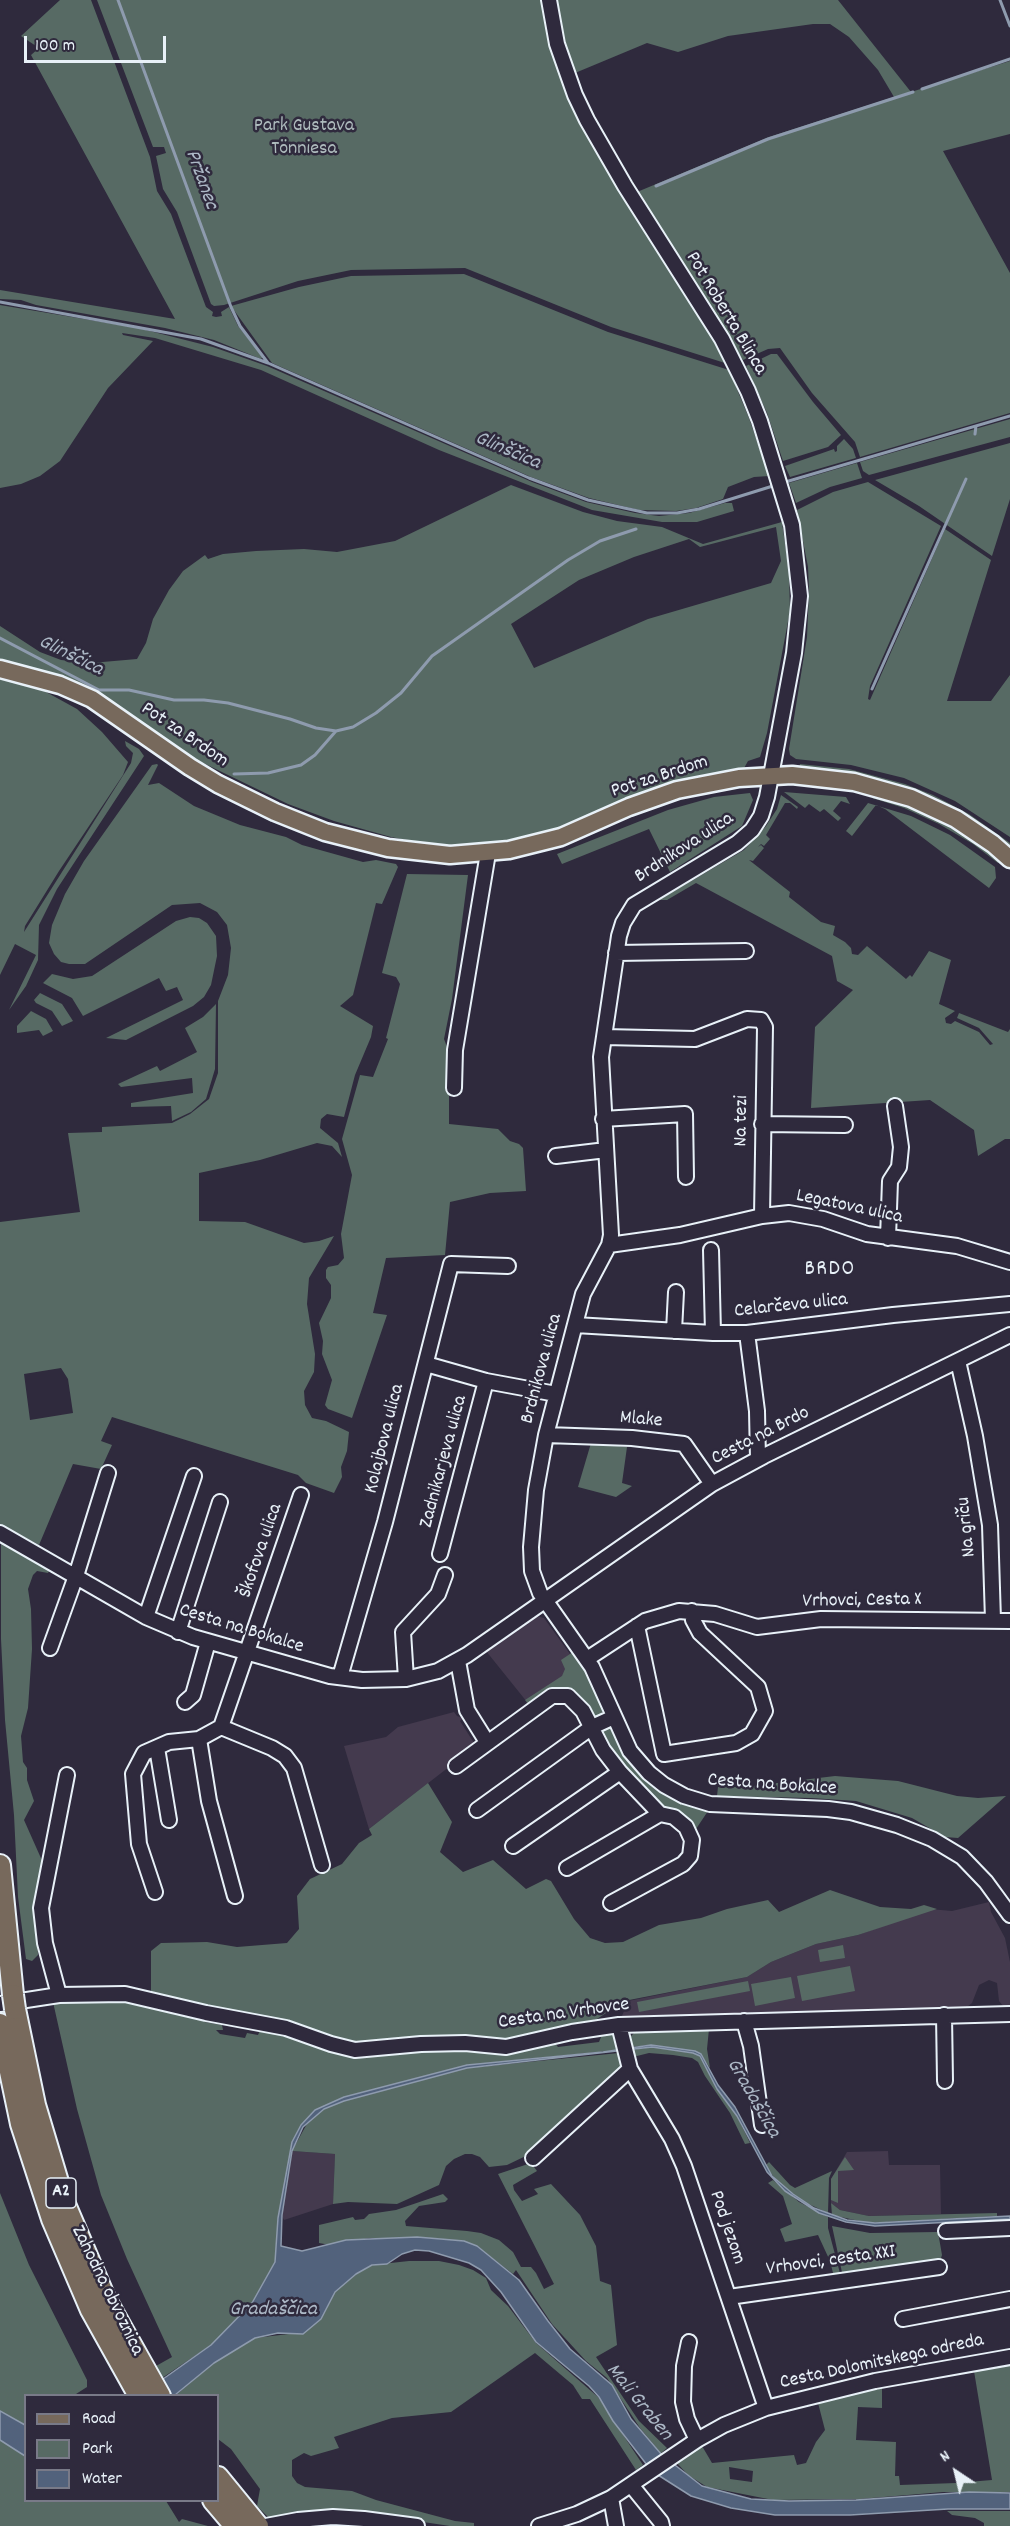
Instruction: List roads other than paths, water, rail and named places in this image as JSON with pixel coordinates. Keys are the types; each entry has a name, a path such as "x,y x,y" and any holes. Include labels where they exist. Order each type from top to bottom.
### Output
{"highway":[{"name":"Zahodna obvoznica","path":"0,1865 10,2003 35,2105 64,2202 134,2370"},
{"name":"Zahodna obvoznica","path":"0,2024 19,2116 43,2196 80,2288 134,2370"},
{"name":"A2","path":"134,2370 139,2394"},
{"name":"A2","path":"134,2370 158,2394"},
{"path":"219,2478 258,2526"},
{"path":"215,2502 235,2526"}],"main road":[{"name":"Pot za Brdom","path":"0,669 60,685 92,699 158,747 218,784 275,812 325,832 406,851 450,855 488,853 526,847 561,837 630,807 677,790 715,781 771,775 832,778 881,788 911,798 956,819 993,844 1010,859"}],"street":[{"name":"Pot Roberta Blinca","path":"549,0 556,44 579,103 606,156 736,365 760,421 783,491 792,525 800,596 794,653 771,775"},
{"name":"Brdnikova ulica","path":"546,1601 534,1578 531,1557 536,1490 556,1394 586,1287 609,1245 601,1057 616,953 623,923 634,905 733,846 752,830 765,807 771,775"},
{"path":"454,1088 455,1050 488,853"},
{"path":"616,953 746,951"},
{"name":"Na tezi","path":"604,1037 695,1039 752,1018 761,1020 765,1027 762,1216"},
{"path":"888,1238 890,1180 899,1167 901,1147 896,1106"},
{"path":"603,1119 685,1114 687,1178"},
{"path":"762,1124 845,1125"},
{"path":"556,1156 606,1150"},
{"name":"Legatova ulica","path":"609,1245 680,1235 762,1216 789,1214 823,1219 867,1234 888,1238 957,1246 1010,1262"},
{"path":"711,1250 713,1333"},
{"name":"Kolajbova ulica","path":"340,1677 385,1522 451,1264 508,1266"},
{"path":"674,1331 676,1292"},
{"name":"Celarčeva ulica","path":"575,1325 747,1333 893,1315 1010,1304"},
{"path":"747,1333 757,1411 758,1459"},
{"name":"Cesta na Brdo","path":"546,1601 711,1484 1010,1335"},
{"name":"Na griču","path":"958,1361 975,1436 990,1525 993,1620"},
{"path":"426,1364 486,1381 556,1394"},
{"name":"Zadnikarjeva ulica","path":"440,1554 486,1381"},
{"name":"Mlake","path":"546,1435 632,1438 684,1444 711,1484"},
{"path":"50,1648 76,1576 108,1473"},
{"path":"146,1617 194,1476"},
{"name":"Škofova ulica","path":"221,1727 301,1495"},
{"path":"178,1632 220,1502"},
{"name":"Cesta na Bokalce","path":"0,1533 146,1617 178,1632 247,1654 340,1677 381,1681 430,1674 458,1661 546,1601 587,1659 625,1742 636,1759 656,1779 678,1794 700,1802 721,1805 818,1808 851,1812 897,1825 932,1839 962,1857 986,1882 1010,1915"},
{"path":"406,1679 404,1632 438,1594 445,1575"},
{"path":"637,1626 664,1754 736,1743 752,1734 765,1712 758,1687 700,1633 693,1620 692,1611"},
{"name":"Vrhovci, Cesta X","path":"587,1659 637,1626 658,1616 692,1611 716,1614 757,1627 821,1619 1010,1621"},
{"path":"185,1702 193,1695 208,1642"},
{"path":"458,1661 467,1710 487,1742"},
{"path":"456,1766 552,1696 568,1696 575,1701 603,1750 620,1772 660,1814 674,1817 686,1827 692,1840 690,1856 683,1864 611,1903"},
{"path":"477,1810 592,1728 614,1717"},
{"path":"155,1892 139,1844 133,1774 144,1753 169,1742 200,1739 221,1727 272,1748 285,1756 294,1768 322,1864"},
{"path":"200,1739 209,1801 235,1896"},
{"path":"157,1748 169,1820"},
{"path":"513,1846 620,1772"},
{"path":"10,2003 59,1995 45,1943 41,1908 67,1774"},
{"path":"567,1868 660,1814"},
{"name":"Cesta na Vrhovce","path":"59,1995 134,1996 206,2013 286,2028 331,2044 355,2049 421,2044 516,2046 572,2032 620,2025 1010,2014"},
{"path":"944,2015 945,2081"},
{"path":"744,2021 751,2046 762,2125"},
{"name":"Pod jezom","path":"620,2025 626,2056 681,2158 766,2408"},
{"path":"533,2158 626,2056"},
{"path":"946,2231 1010,2228"},
{"name":"Vrhovci, cesta XXI","path":"729,2296 939,2267"},
{"name":"Cesta Dolomitskega odreda","path":"903,2319 1010,2299"},
{"path":"689,2342 684,2366 683,2402 687,2419 697,2440"},
{"name":"Cesta Dolomitskega odreda","path":"539,2526 577,2514 611,2498 697,2440 724,2425 766,2408 867,2383 1010,2357"},
{"path":"631,2485 662,2526"},
{"path":"611,2498 615,2526"},
{"path":"266,2526 298,2520 345,2517 417,2526"}],"water":[{"name":"Mali Graben","path":"651,2045 695,2051 701,2054 718,2085 735,2107 772,2176 814,2208 847,2220 875,2223 1010,2216 1010,2219 875,2226 846,2222 819,2213 785,2191 767,2172 737,2116 717,2089 700,2056 652,2047 467,2068 344,2101 324,2109 303,2127 292,2151 282,2215 281,2246 302,2251 346,2240 417,2237 464,2241 477,2246 519,2280 570,2349 612,2385 631,2419 662,2455 702,2486 751,2499 789,2501 856,2500 969,2492 1010,2493 1010,2509 948,2509 850,2515 775,2515 731,2508 691,2496 658,2475 647,2465 613,2421 599,2397 536,2342 501,2292 481,2270 469,2263 429,2251 415,2250 402,2254 387,2264 372,2265 356,2274 335,2292 321,2319 303,2334 278,2333 255,2338 214,2363 176,2394 142,2394 211,2345 252,2303 275,2262 278,2218 292,2142 301,2125 315,2110 344,2097 467,2065"},
{"path":"0,2411 24,2424 24,2455 0,2440"}],"waterway":[{"name":"Pržanec","path":"118,0 231,307 240,326 268,363"},
{"path":"1000,0 1010,26"},
{"path":"922,89 1010,59"},
{"path":"656,186 768,139 913,92"},
{"name":"Glinščica","path":"0,302 201,339 268,363 529,478 588,500 647,513 677,513 699,509 776,485"},
{"name":"Glinščica","path":"782,483 1010,416"},
{"name":"Glinščica","path":"975,434 976,426"},
{"path":"872,689 966,479"},
{"name":"Glinščica","path":"0,638 99,690 129,690 174,700 228,703 316,728 336,731 353,727 376,713 401,693 432,656 568,560 600,541 636,529"},
{"path":"234,774 268,773 301,765 315,755 336,731"}],"district":[{"name":"BRDO","path":"830,1271"}],"park label":[{"name":"Park Gustava Tönniesa","path":"304,138"}],"water label":[{"name":"Gradaščica","path":"752,2099"},
{"name":"Gradaščica","path":"273,2311"}]}
